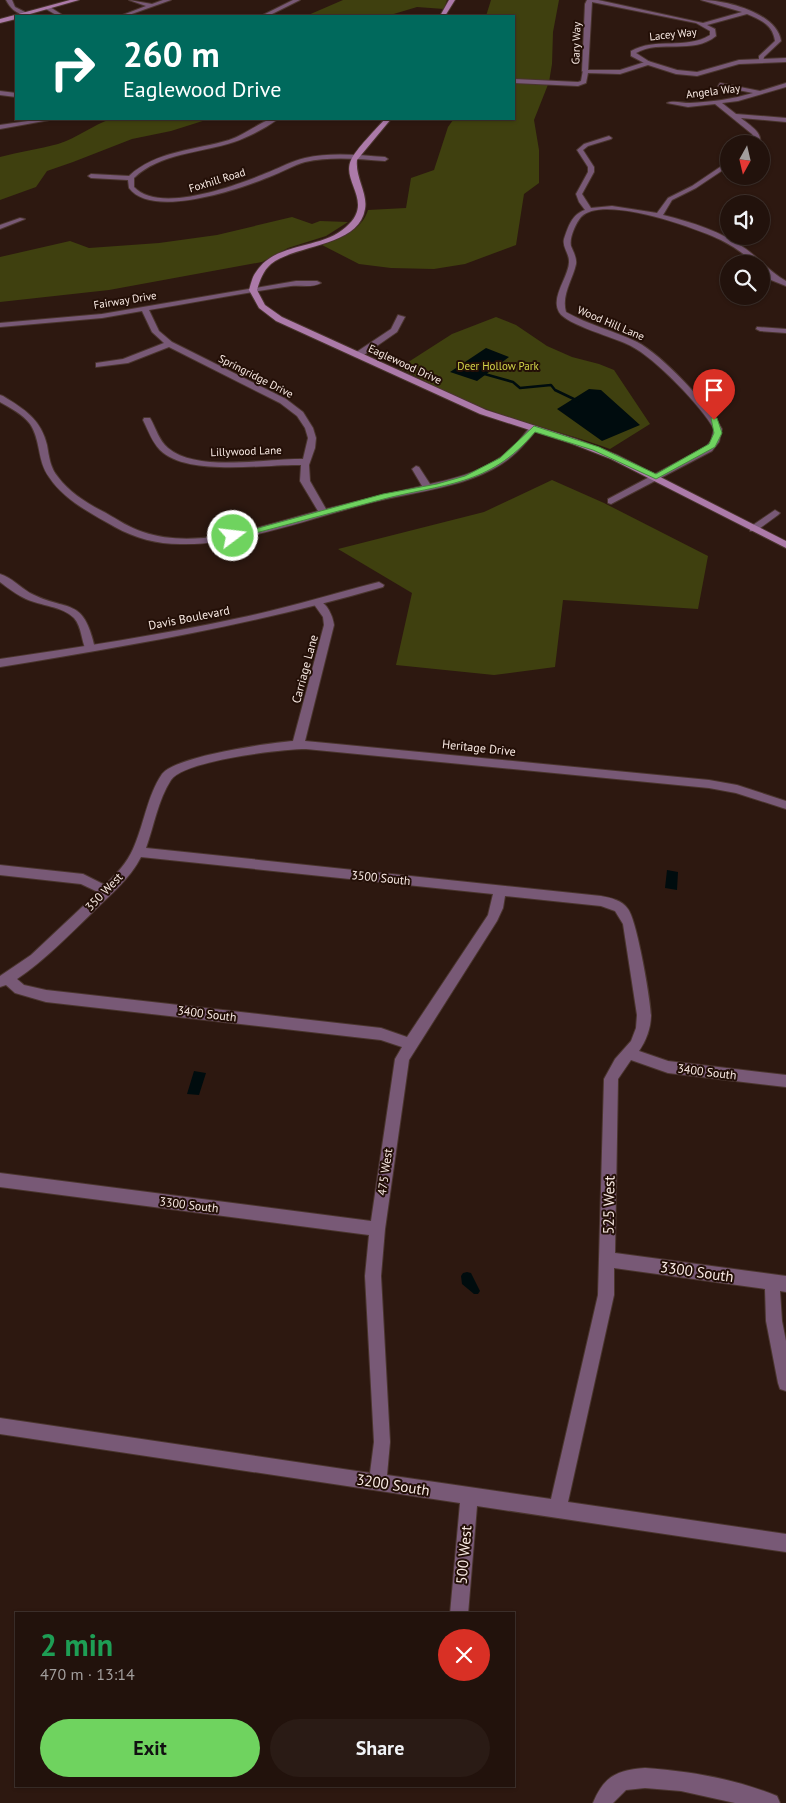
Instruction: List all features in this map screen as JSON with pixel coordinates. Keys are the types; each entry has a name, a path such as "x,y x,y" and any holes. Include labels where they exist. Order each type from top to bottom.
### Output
{"main road":[{"path":"22,15 76,0"},
{"path":"443,15 452,0"},
{"path":"0,21 15,17"},
{"path":"253,290 256,276 268,262 288,252 344,232 356,221 362,207 353,168 356,157 387,120"},
{"name":"Eaglewood Drive","path":"253,290 258,302 272,315 483,412 596,448 786,545"}],"street":[{"path":"9,0 13,8 26,14"},
{"path":"132,0 153,6"},
{"path":"125,15 168,0"},
{"path":"266,15 297,0"},
{"name":"Lacey Way","path":"590,0 704,24 714,32 713,36 707,40 646,46 633,52 636,58 648,63"},
{"name":"Gary Way","path":"515,81 580,84 584,82 588,4 590,0"},
{"path":"704,0 747,12 768,22 778,34 777,43 761,57 761,61"},
{"path":"48,8 59,15"},
{"path":"704,24 747,12"},
{"path":"585,71 623,72 648,63 676,72 693,74 706,72 731,63 786,60"},
{"path":"720,85 758,92"},
{"name":"Angela Way","path":"670,103 688,105 717,102 742,98 786,85"},
{"path":"0,93 15,95"},
{"path":"717,102 757,135"},
{"path":"735,116 786,120"},
{"path":"92,176 131,178 144,167 163,158 232,141 272,120"},
{"path":"0,127 30,121"},
{"path":"609,138 586,145 580,150 581,154 590,163 591,170 580,190 579,197 589,210 615,208 659,216 716,235 749,255"},
{"name":"Foxhill Road","path":"131,178 130,185 139,194 156,199 179,200 206,195 301,161 330,157 356,157"},
{"path":"356,157 385,159"},
{"path":"659,216 670,199 694,187 720,169"},
{"name":"Wood Hill Lane","path":"589,210 579,216 567,241 574,262 564,285 562,307 564,313 578,322 634,344 654,357 710,416 718,429 715,442 709,449 611,501"},
{"path":"0,226 22,219"},
{"path":"770,274 786,284"},
{"name":"Fairway Drive","path":"0,325 102,316 296,283 317,283"},
{"name":"Springridge Drive","path":"146,309 156,332 169,344 283,401 297,410 304,418 311,433 311,448 306,462 305,481 323,512"},
{"path":"358,355 394,330 401,317"},
{"path":"760,329 786,331"},
{"path":"99,365 125,361 169,344"},
{"path":"0,398 34,423 39,433 45,463 59,484 79,500 120,526 138,534 179,541 214,540 468,477 495,464 516,449 534,428"},
{"name":"Lillywood Lane","path":"147,420 164,449 186,461 210,464 306,462"},
{"path":"416,469 428,488"},
{"path":"753,528 775,513"},
{"path":"0,576 30,597 68,609 78,616 86,628 90,648"},
{"name":"Davis Boulevard","path":"0,663 220,625 318,603 379,585"},
{"name":"Carriage Lane","path":"298,745 329,625 328,617 318,603"},
{"name":"Heritage Drive","path":"170,773 183,766 254,749 298,745 718,785 786,805"},
{"name":"350 West","path":"4,981 33,962 130,865 138,852 162,785 170,773"},
{"name":"3500 South","path":"138,852 601,901 622,909"},
{"path":"0,870 82,879 106,891"},
{"name":"475 West","path":"378,1482 382,1442 373,1299 377,1229 402,1059 493,917 497,908 500,890"},
{"name":"525 West","path":"558,1510 562,1484 604,1309 608,1260 612,1080 614,1071 630,1054 641,1036 644,1015 629,924 622,909"},
{"name":"3400 South","path":"4,981 20,989 37,994 381,1034 410,1044"},
{"name":"3400 South","path":"630,1054 668,1067 786,1081"},
{"name":"3300 South","path":"0,1180 377,1229"},
{"name":"3300 South","path":"608,1260 779,1283"},
{"path":"779,1283 774,1321 786,1383"},
{"name":"3200 South","path":"0,1426 786,1543"},
{"name":"500 West","path":"459,1612 469,1496"},
{"path":"603,1803 612,1788 620,1782 630,1779 684,1782 770,1803"}],"green space":[{"path":"343,0 447,0 444,9 417,7 390,15 308,15"},
{"path":"491,0 559,0 553,32 552,64 549,82 534,120 539,150 539,183 524,194 516,245 465,264 434,269 391,268 359,264 322,245 350,233 361,223 368,210 406,208 411,178 434,170 448,127 453,120 515,120 515,15 486,15"},
{"path":"109,120 206,120 171,131 132,139 47,171 36,187 0,200 0,157 58,144"},
{"path":"292,217 312,224 320,221 348,222 326,236 288,248 262,262 109,290 0,302 0,257 70,241 89,248 159,243 217,235"},
{"name":"Deer Hollow Park","path":"496,317 516,325 547,346 572,357 614,370 650,424 610,449 475,405 399,368 452,334"},
{"path":"552,480 604,503 708,556 698,609 563,600 555,667 494,675 396,665 412,593 338,549 484,512"}],"shaded area":[{"path":"486,348 509,357 477,381 450,372"},
{"path":"589,389 601,390 640,425 602,441 557,409"},
{"path":"667,870 678,872 677,890 665,888"},
{"path":"194,1071 206,1073 199,1095 187,1094"},
{"path":"467,1272 471,1273 480,1291 478,1294 474,1294 462,1284 461,1276"}],"waterway":[{"path":"481,373 513,382 520,388 551,385 555,390 578,401"}],"route":[{"path":"233,536 386,496 438,486 468,477 487,469 503,459 516,449 534,428 596,448 656,477 665,470 709,449 715,442 718,433 714,420"}]}
